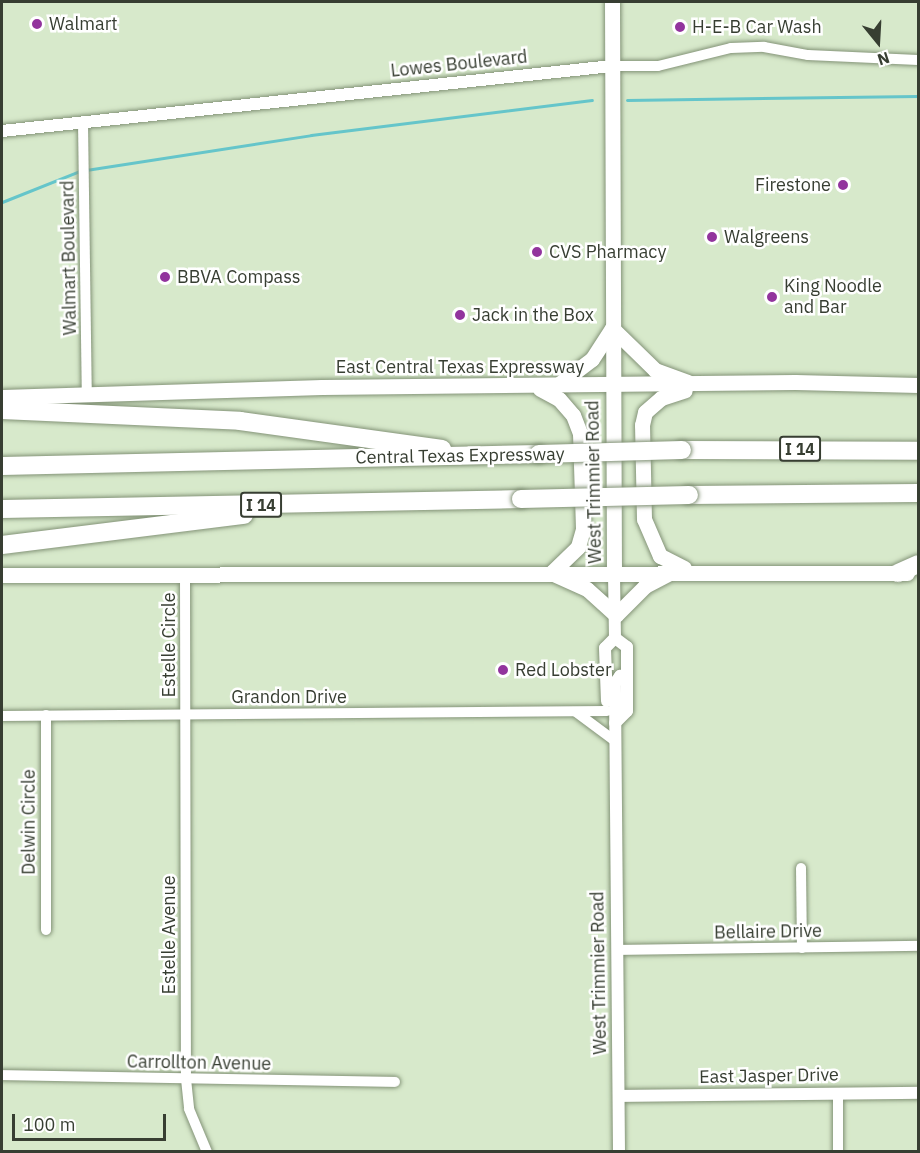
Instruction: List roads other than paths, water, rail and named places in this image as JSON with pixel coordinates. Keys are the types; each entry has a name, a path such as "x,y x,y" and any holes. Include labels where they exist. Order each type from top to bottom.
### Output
{"highway":[{"path":"2,410 240,421 489,456"},
{"name":"Central Texas Expressway","path":"2,466 682,450 918,451"},
{"name":"I 14","path":"2,509 689,495 918,493"},
{"path":"2,545 281,512 301,504"},
{"path":"898,573 918,564"}],"main road":[{"name":"West Trimmier Road","path":"612,2 614,572"},
{"path":"554,387 592,359 612,328 655,369 699,385"},
{"name":"East Central Texas Expressway","path":"2,397 87,393 538,388 795,382 918,385"},
{"path":"698,572 672,564 650,540 644,519 642,425 645,412 661,398 699,385"},
{"path":"538,388 559,399 573,415 580,434 582,529 578,547 551,573"},
{"path":"551,573 587,589 616,615 645,586 674,571"},
{"path":"2,575 674,571 918,573"}],"street":[{"name":"Lowes Boulevard","path":"2,131 612,66 658,66 731,48 764,47 808,55 918,60"},
{"name":"Walmart Boulevard","path":"83,122 87,393"},
{"name":"West Trimmier Road","path":"607,711 605,648 615,638 614,572"},
{"name":"Estelle Circle","path":"185,575 185,714"},
{"name":"West Trimmier Road","path":"615,638 627,647 627,711 615,723 619,1152"},
{"name":"Grandon Drive","path":"2,716 607,711"},
{"path":"607,711 615,723"},
{"path":"576,712 615,741"},
{"name":"Estelle Avenue","path":"185,714 186,1079 189,1109 207,1152"},
{"name":"Delwin Circle","path":"46,715 46,930"},
{"path":"801,868 802,948"},
{"name":"Bellaire Drive","path":"618,950 918,946"},
{"name":"Carrollton Avenue","path":"2,1075 395,1082"},
{"path":"838,1093 838,1152"},
{"name":"East Jasper Drive","path":"619,1096 918,1093"}],"waterway":[{"path":"627,100 918,96"},
{"path":"86,170 311,135 592,100"},
{"path":"2,202 80,171"}],"place":[{"name":"Walmart","path":"37,24"},
{"name":"H-E-B Car Wash","path":"680,27"},
{"name":"Firestone","path":"843,185"},
{"name":"Walgreens","path":"712,237"},
{"name":"CVS Pharmacy","path":"537,252"},
{"name":"BBVA Compass","path":"165,277"},
{"name":"King Noodle and Bar","path":"772,297"},
{"name":"Jack in the Box","path":"460,315"},
{"name":"Red Lobster","path":"503,670"}]}
